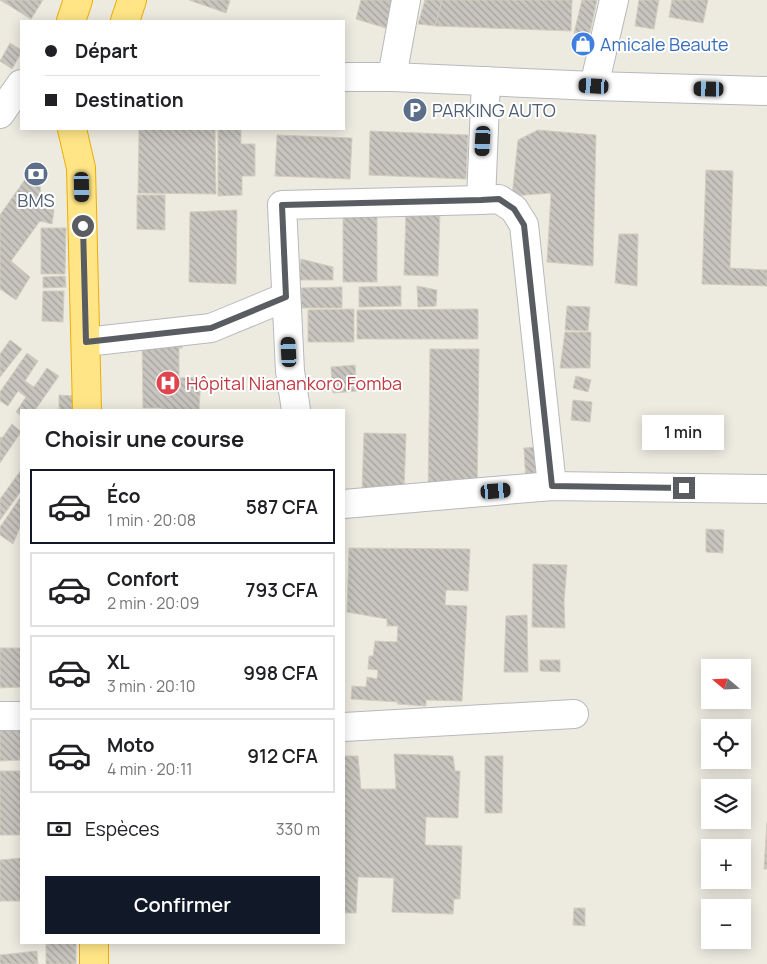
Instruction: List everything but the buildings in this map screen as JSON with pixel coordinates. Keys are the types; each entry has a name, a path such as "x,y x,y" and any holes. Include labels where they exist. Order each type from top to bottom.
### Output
{"highway":[{"path":"125,20 132,0"},
{"path":"72,130 81,168 87,409"},
{"path":"81,168 91,130"},
{"path":"94,944 94,964"}],"street":[{"path":"392,77 406,0"},
{"path":"594,86 614,0"},
{"path":"345,76 594,86 767,90"},
{"path":"481,200 486,81"},
{"path":"0,114 20,85"},
{"path":"296,409 290,371 282,205 499,199 514,209 524,225 552,486"},
{"path":"86,342 211,328 286,297"},
{"path":"345,504 552,486 767,489"},
{"path":"345,727 574,714"},
{"path":"0,716 20,716"}],"place":[{"name":"Amicale Beaute","path":"583,44"},
{"name":"PARKING AUTO","path":"415,110"},
{"name":"BMS","path":"36,174"},
{"name":"Hôpital Nianankoro Fomba","path":"168,383"}],"route":[{"path":"83,226 86,342 211,328 286,297 282,205 499,199 514,209 524,225 552,486 684,488"}]}
